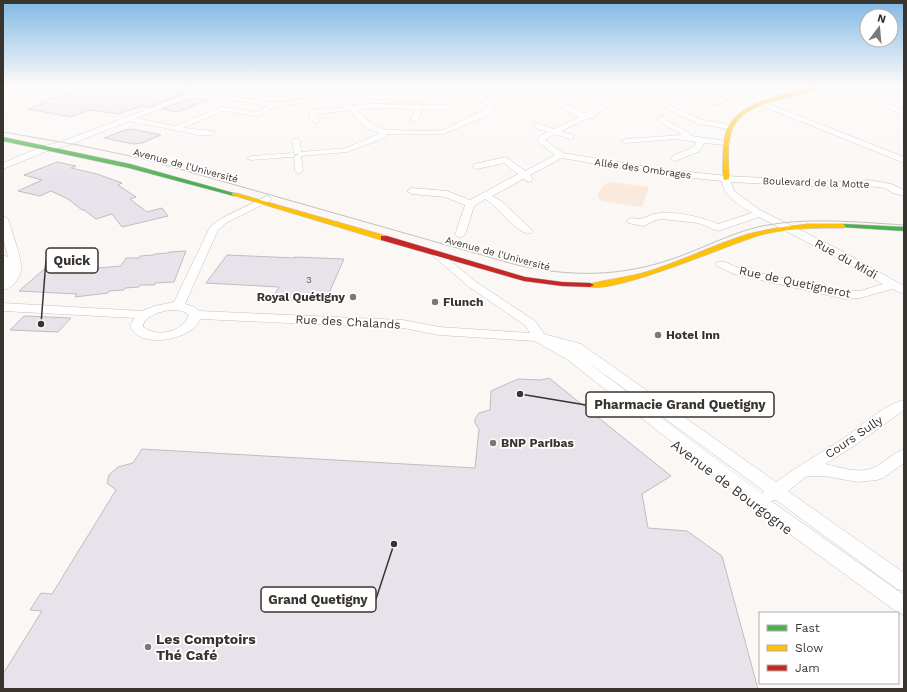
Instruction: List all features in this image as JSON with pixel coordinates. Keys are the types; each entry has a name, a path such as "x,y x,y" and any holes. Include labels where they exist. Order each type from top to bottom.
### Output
{"main road":[{"path":"726,179 727,143 730,127 737,117"},
{"name":"Avenue de l'Université","path":"3,135 149,165 437,255 524,279 585,286 624,282"},
{"name":"Avenue de l'Université","path":"3,139 56,146"},
{"name":"Avenue de l'Université","path":"263,200 524,274 580,282 624,282"},
{"path":"624,282 658,272 750,236 787,228 846,226 904,230"}],"street":[{"path":"3,170 30,154 56,146 132,117"},
{"path":"176,128 202,117"},
{"path":"312,117 316,121"},
{"path":"360,117 369,126 385,132 430,133 450,130 475,117"},
{"path":"460,235 470,204 526,177 561,155 541,140 542,138 583,117"},
{"path":"692,117 702,122 730,127"},
{"path":"796,117 904,160"},
{"path":"128,119 199,133 211,133"},
{"path":"662,119 664,123 683,130 689,138"},
{"path":"538,126 570,137"},
{"path":"251,158 348,150 382,136 385,132"},
{"path":"625,141 664,137 689,138 727,143"},
{"path":"296,140 299,171"},
{"path":"675,159 697,149 701,140"},
{"path":"25,143 33,149 30,154"},
{"path":"3,170 56,146"},
{"path":"494,150 526,177"},
{"name":"Allée des Ombrages","path":"561,155 655,171 726,179"},
{"path":"476,166 506,160"},
{"path":"726,179 728,189 731,193 787,228"},
{"name":"Boulevard de la Motte","path":"726,179 847,185 868,183 888,186 896,191 904,192"},
{"path":"412,192 447,194 470,204"},
{"path":"485,196 493,198 520,227 527,231"},
{"path":"194,316 187,328 169,336 152,337 140,333 136,325 144,315 160,308 178,306 214,229 223,221 263,200"},
{"path":"631,222 643,223 654,217 662,216 700,220 718,228 761,213"},
{"path":"3,219 16,267 13,278 3,287"},
{"name":"Rue du Midi","path":"787,228 904,292"},
{"path":"437,255 528,330"},
{"path":"3,258 6,267 3,280"},
{"name":"Rue de Quetignerot","path":"721,264 738,272 845,295 860,294 893,285"},
{"path":"3,306 144,315"},
{"name":"Rue des Chalands","path":"178,306 184,307 194,316 390,323 439,331 528,330"},
{"name":"Avenue de Bourgogne","path":"528,330 540,339 567,349 576,347 769,495 904,606"},
{"name":"Avenue de Bourgogne","path":"567,349 570,361 635,410 672,442 806,543 904,613"},
{"name":"Cours Sully","path":"769,495 804,470 849,442 898,407 904,405"},
{"name":"Cours Sully","path":"804,470 824,470 858,476 877,474 904,455"},
{"name":"Avenue de Bourgogne","path":"769,495 904,583"},
{"name":"Avenue de Bourgogne","path":"769,495 904,591"}],"shaded area":[{"path":"609,182 649,187 642,207 601,201 598,197 598,193 605,184"}],"building":[{"path":"132,129 161,135 142,143 134,144 104,138"},
{"path":"57,162 76,166 71,168 97,174 122,183 118,185 136,197 130,199 147,212 162,208 168,216 122,227 112,214 96,219 68,199 51,191 40,196 18,191 42,180 24,175"},
{"path":"186,251 174,282 155,283 155,285 140,285 139,287 125,288 124,290 109,291 108,293 75,297 77,294 19,291 49,265 57,262 68,262 75,256 98,256 86,269 121,266 126,258 139,258 140,256"},
{"path":"227,255 344,259 325,302 272,299 279,287 206,283"},
{"path":"24,316 71,318 58,332 10,330"},
{"path":"549,378 671,476 642,494 648,528 687,531 722,556 758,689 3,689 3,674 42,611 30,610 41,593 52,594 116,490 107,483 109,475 118,467 133,463 142,449 475,468 479,429 475,423 475,419 479,413 490,410 491,391 518,379 541,380"}],"tram line":[{"path":"3,132 78,145 144,159 517,265 556,272 614,272 653,265 750,229 780,223 833,221 904,225"}],"traffic: fast":[{"path":"3,139 130,166 234,194"},
{"path":"843,226 904,229"}],"traffic: slow":[{"path":"726,179 727,136 734,121 739,117"},
{"path":"234,194 384,238"},
{"path":"590,285 611,283 652,273 730,243 773,230 796,227 843,226"}],"traffic: jam":[{"path":"384,238 524,279 562,284 590,285"}],"place":[{"name":"Royal Quétigny","path":"353,297"},
{"name":"Flunch","path":"435,302"},
{"name":"Quick","path":"41,324"},
{"name":"Hotel Inn","path":"658,335"},
{"name":"Pharmacie Grand Quetigny","path":"520,394"},
{"name":"BNP Paribas","path":"493,443"},
{"name":"Grand Quetigny","path":"394,544"},
{"name":"Les Comptoirs Thé Café","path":"148,647"}]}
